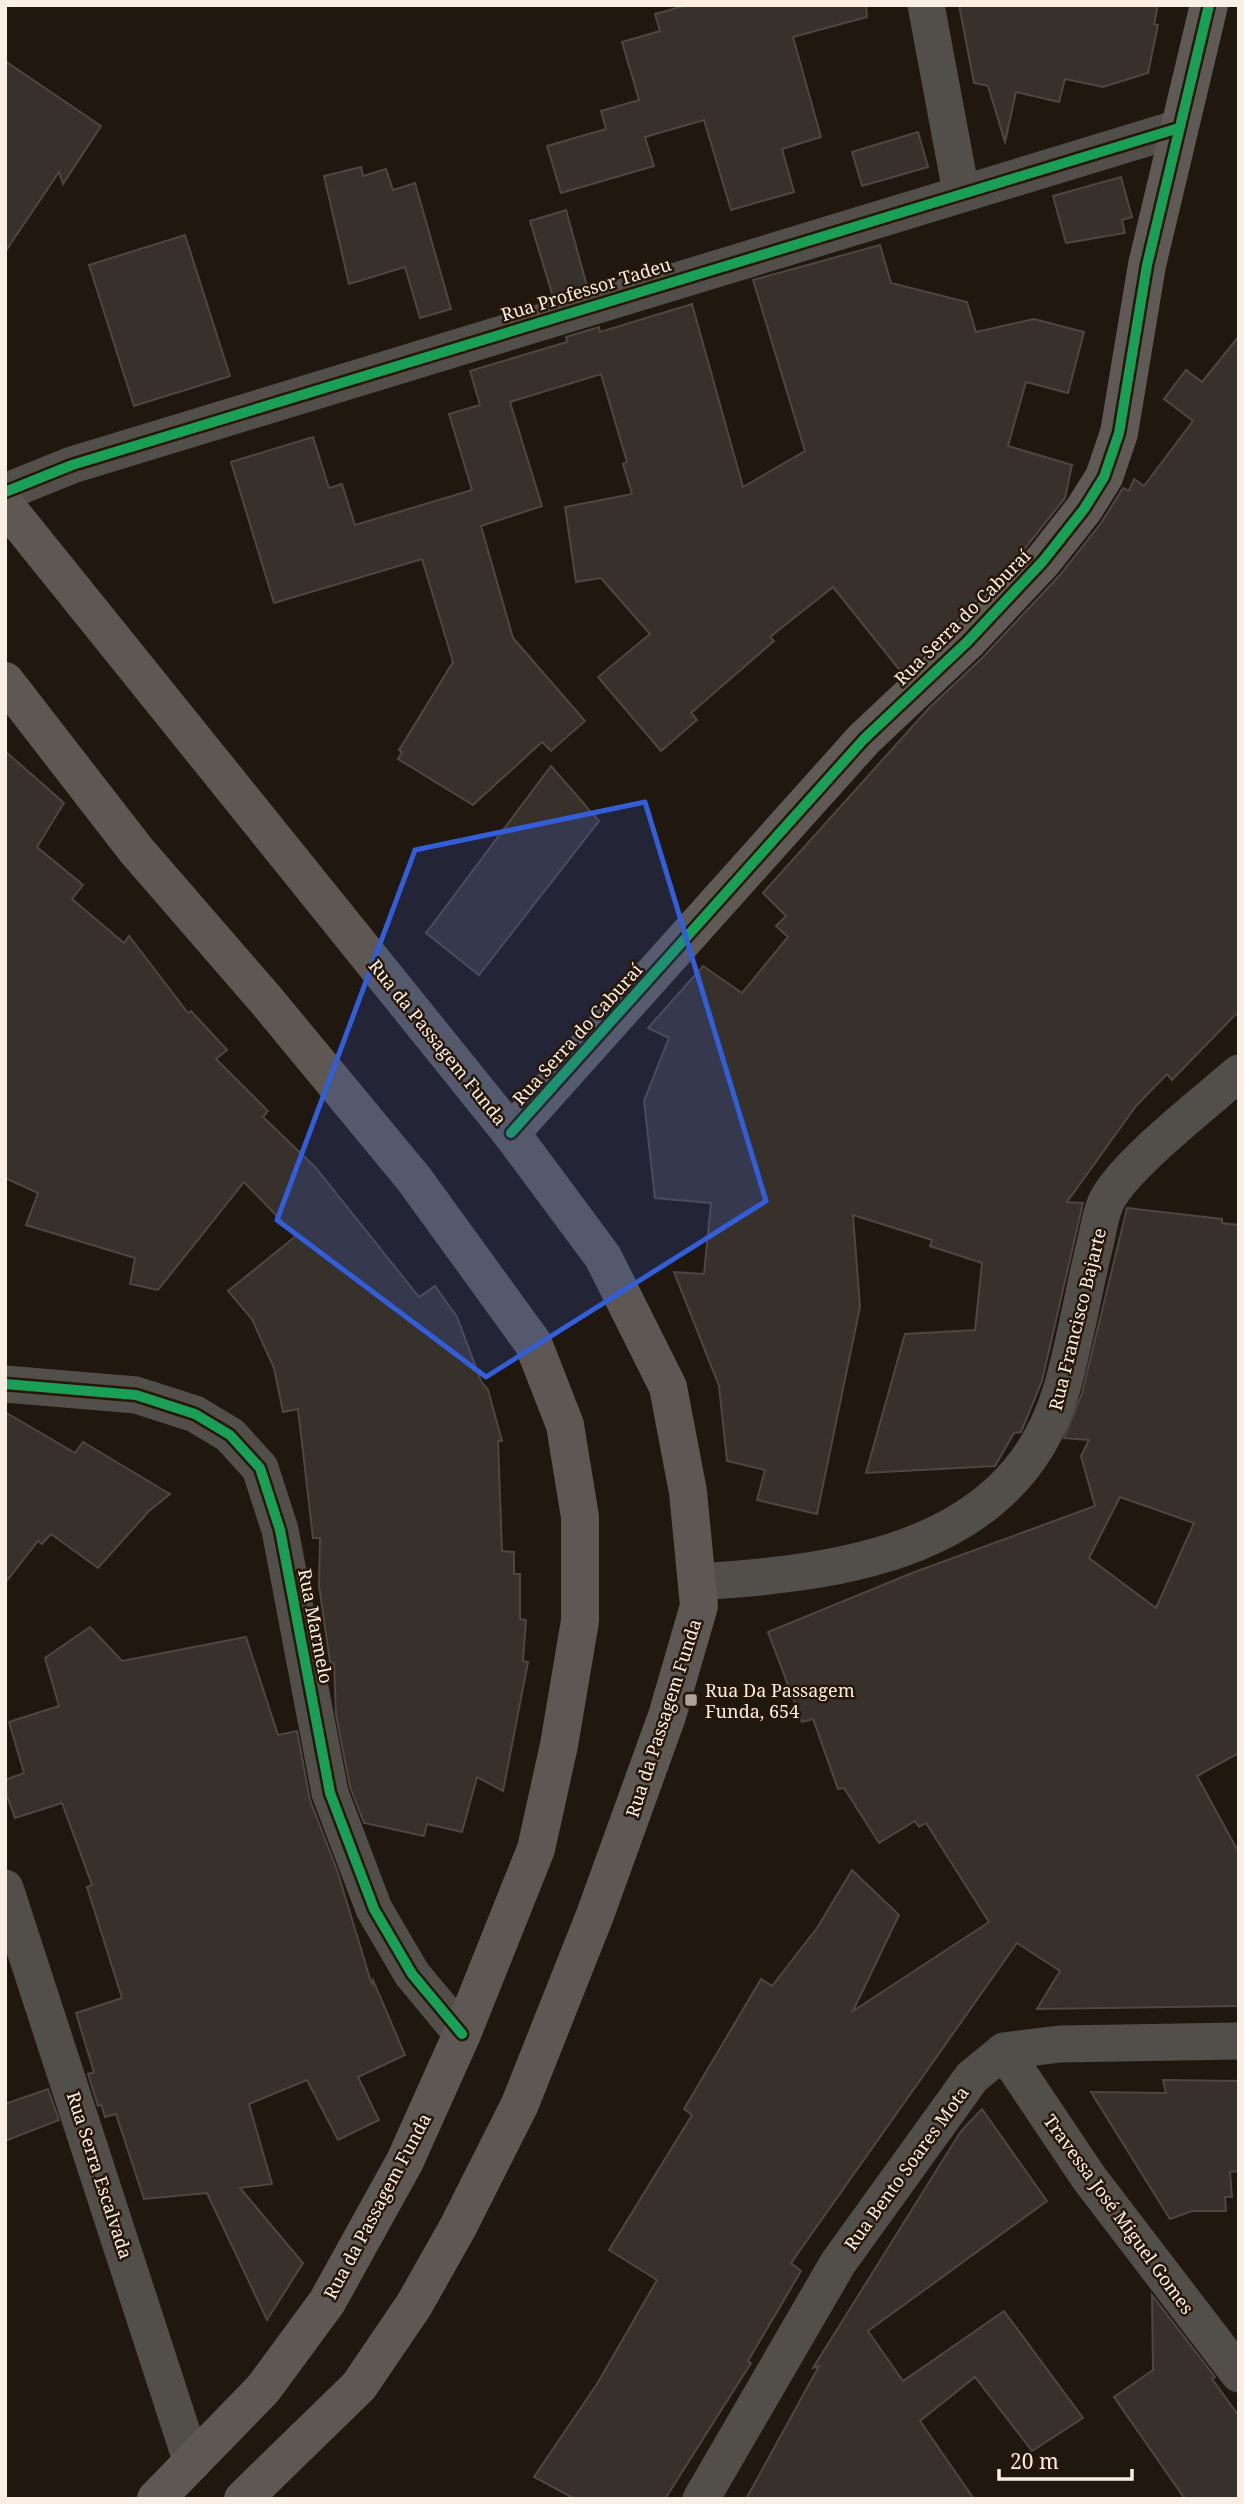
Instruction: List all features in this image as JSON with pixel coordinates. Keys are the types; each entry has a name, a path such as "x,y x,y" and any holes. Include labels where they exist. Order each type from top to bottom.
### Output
{"main road":[{"name":"Rua da Passagem Funda","path":"5,505 511,1133 603,1257 668,1387 688,1492 699,1606 667,1716 594,1915 514,2117 414,2305 359,2386 243,2499"},
{"name":"Rua da Passagem Funda","path":"5,681 136,850 266,1000 414,1179 533,1343 565,1425 580,1517 580,1621 559,1745 536,1849 462,2034 405,2161 327,2302 263,2389 156,2499"}],"street":[{"path":"926,5 961,192"},
{"name":"Rua Serra do Caburaí","path":"511,1133 864,739 967,642 1043,561 1084,509 1104,477 1119,433 1147,265 1209,5"},
{"name":"Rua Professor Tadeu","path":"5,492 72,465 961,192 1179,128"},
{"name":"Rua Francisco Bajarte","path":"697,1582 763,1578 850,1563 948,1531 987,1505 1018,1475 1045,1437 1062,1388 1106,1202 1128,1173 1239,1073"},
{"name":"Rua Marmelo","path":"5,1384 136,1395 195,1414 230,1435 260,1468 280,1530 330,1793 374,1909 412,1974 462,2034"},
{"name":"Rua Serra Escalvada","path":"5,1888 192,2463"},
{"name":"Rua Bento Soares Mota","path":"701,2499 838,2263 972,2077 1004,2052 1060,2044 1239,2040"},
{"name":"Travessa José Miguel Gomes","path":"1004,2052 1089,2178 1239,2374"}],"highlighted area":[{"path":"645,802 766,1201 486,1377 277,1220 415,850"}],"building":[{"path":"687,5 866,5 867,17 793,37 821,137 782,149 794,192 731,210 704,120 645,137 654,166 561,193 547,146 606,129 601,111 639,100 622,42 660,31 655,14"},
{"path":"959,5 1158,5 1154,24 1158,25 1148,73 1103,87 1065,79 1059,102 1016,92 1005,142 988,86 974,83"},
{"path":"5,61 101,126 63,184 59,172 5,252"},
{"path":"918,132 928,167 862,186 852,152"},
{"path":"361,167 363,176 386,169 393,190 415,183 451,309 420,318 405,267 349,284 324,176"},
{"path":"1121,177 1132,217 1122,220 1125,233 1066,243 1053,196"},
{"path":"566,210 587,286 553,297 530,221"},
{"path":"185,235 230,376 134,406 89,265"},
{"path":"880,245 891,283 967,302 976,332 1034,319 1084,332 1068,393 1026,382 1008,446 1072,465 1065,498 1026,547 952,627 902,673 833,587 770,637 774,641 691,713 697,720 661,751 598,677 650,634 601,578 576,582 565,507 632,494 623,464 627,462 601,374 510,402 542,506 481,526 513,638 585,721 551,751 542,742 473,805 398,759 402,752 399,750 453,662 422,559 274,603 231,462 313,437 329,488 342,484 355,525 472,490 449,414 480,405 470,371 567,342 566,337 599,327 600,332 692,304 743,487 805,451 753,280"},
{"path":"1239,336 1239,1011 1172,1080 1167,1074 1136,1106 1067,1202 1083,1203 1042,1381 1021,1432 1014,1433 995,1466 866,1473 905,1334 975,1330 982,1263 930,1246 932,1240 853,1215 860,1307 817,1514 757,1500 765,1470 727,1461 719,1386 674,1272 704,1274 711,1203 655,1198 644,1101 669,1038 648,1028 703,966 742,993 788,937 776,926 786,916 763,893 929,708 983,657 1059,576 1101,523 1123,488 1129,491 1134,479 1144,486 1193,421 1164,399 1186,370 1202,382"},
{"path":"5,751 64,803 37,847 83,885 72,899 124,943 129,936 188,1013 191,1011 227,1050 216,1059 268,1111 263,1117 315,1167 419,1297 435,1286 457,1317 481,1381 488,1390 502,1441 498,1441 502,1551 514,1552 514,1574 520,1574 520,1619 526,1620 523,1661 528,1662 503,1791 477,1777 462,1832 427,1824 424,1836 364,1823 350,1787 336,1715 334,1663 330,1662 319,1586 320,1538 313,1538 298,1409 283,1412 274,1368 252,1319 228,1291 296,1236 244,1182 158,1290 130,1284 135,1258 26,1225 38,1193 5,1178"},
{"path":"551,766 599,821 479,975 426,933"},
{"path":"1127,1208 1222,1219 1222,1223 1239,1225 1239,1753 1197,1776 1239,1853 1239,2006 1037,2009 1060,1971 1017,1943 791,2263 801,2271 748,2361 751,2363 665,2499 575,2499 534,2477 597,2384 657,2280 609,2250 692,2115 684,2109 761,1979 772,1986 817,1928 852,1870 899,1915 853,2011 989,1922 926,1823 919,1827 915,1821 879,1843 844,1788 838,1789 813,1719 802,1722 768,1632 912,1573 1095,1506 1081,1456 1089,1440 1064,1438 1082,1393","holes":["1120,1497 1194,1523 1156,1608 1089,1558"]},
{"path":"5,1412 75,1453 83,1442 170,1494 149,1511 98,1568 51,1534 42,1544 38,1541 5,1583"},
{"path":"90,1627 122,1661 246,1637 278,1735 297,1731 310,1800 337,1870 372,1985 373,1980 405,2055 358,2077 379,2120 338,2140 307,2080 249,2104 272,2184 240,2188 303,2263 267,2320 207,2193 144,2199 116,2114 105,2117 101,2104 98,2106 88,2074 94,2072 76,2013 122,1998 87,1887 92,1885 62,1803 15,1818 5,1790 5,1780 24,1773 9,1722 59,1706 45,1658"},
{"path":"1163,2080 1239,2081 1239,2171 1230,2172 1232,2197 1225,2197 1226,2211 1192,2211 1170,2219 1091,2092 1166,2093"},
{"path":"48,2089 59,2120 5,2141 5,2104"},
{"path":"982,2109 1047,2201 868,2331 903,2381 1004,2311 1083,2418 1032,2451 975,2377 920,2421 974,2499 746,2499 819,2366 813,2368 961,2131"},
{"path":"1152,2295 1215,2377 1212,2379 1239,2416 1239,2499 1185,2499 1114,2397 1153,2370"}],"cycle path":[{"path":"511,1133 864,739 967,642 1043,561 1084,509 1104,477 1119,433 1147,265 1209,5"},
{"path":"5,492 72,465 1179,128"},
{"path":"5,1384 136,1395 195,1414 230,1435 260,1468 280,1530 330,1793 374,1909 412,1974 462,2034"}],"place":[{"name":"Rua Da Passagem Funda, 654","path":"691,1700"}]}
